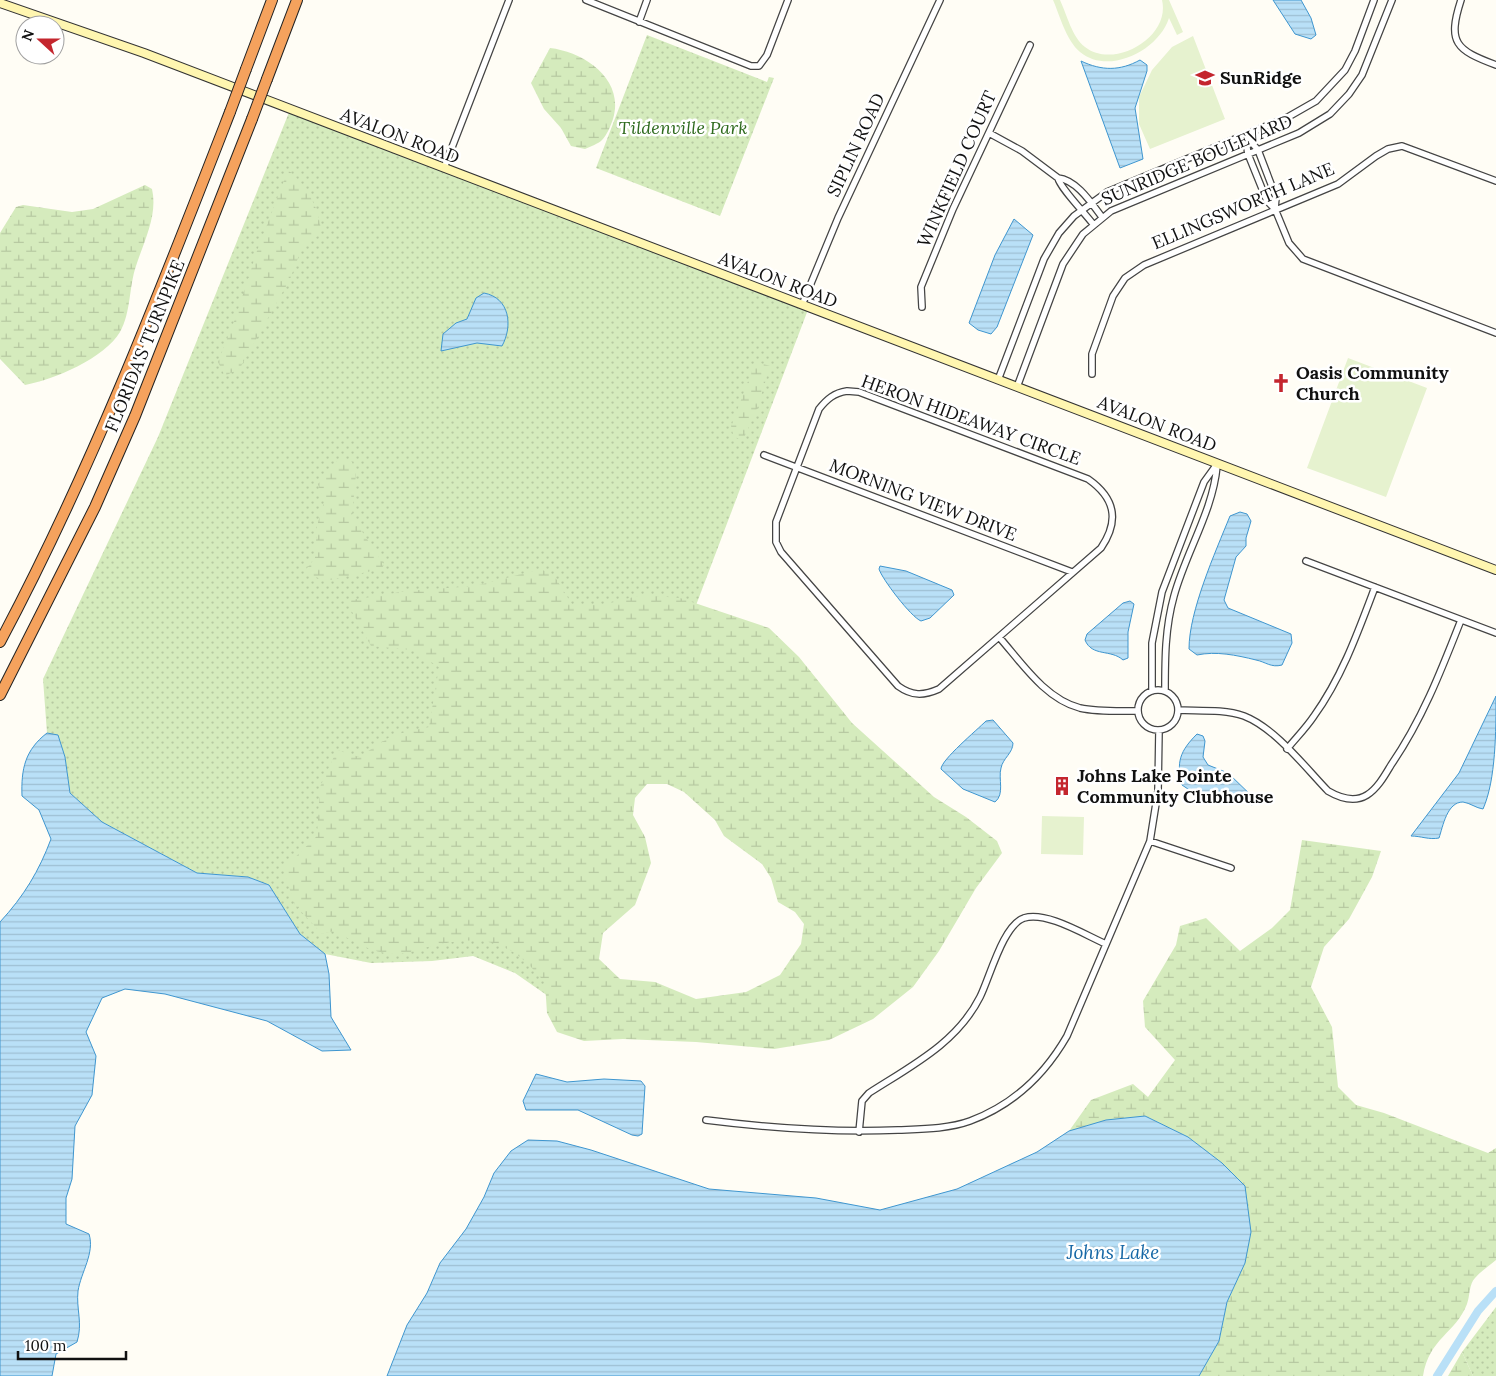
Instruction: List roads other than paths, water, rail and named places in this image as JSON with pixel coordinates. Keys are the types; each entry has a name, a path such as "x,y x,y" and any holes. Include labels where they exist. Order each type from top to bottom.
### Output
{"highway":[{"name":"FLORIDA'S TURNPIKE","path":"0,642 64,514 150,321 272,0"},
{"name":"FLORIDA'S TURNPIKE","path":"0,695 95,507 135,416 297,0"}],"main road":[{"name":"AVALON ROAD","path":"7,0 40,15"},
{"name":"AVALON ROAD","path":"0,3 37,15"},
{"name":"AVALON ROAD","path":"65,25 1496,570"}],"street":[{"path":"444,168 509,0"},
{"path":"586,0 746,65 759,66 768,55 788,0"},
{"path":"639,22 647,0"},
{"name":"SIPLIN ROAD","path":"802,305 838,218 940,0"},
{"name":"SUNRIDGE BOULEVARD","path":"998,380 1044,258 1058,233 1082,208 1117,187 1245,135 1305,108 1330,88 1350,61 1374,0"},
{"name":"SUNRIDGE BOULEVARD","path":"1017,387 1063,264 1075,244 1093,224 1102,217 1131,202 1258,150 1315,124 1349,94 1367,65 1392,0"},
{"path":"1461,0 1453,24 1454,35 1466,52 1496,65"},
{"name":"WINKFIELD COURT","path":"922,307 922,285 953,209 1030,45"},
{"path":"989,133 1022,151 1058,178 1075,187 1102,217"},
{"path":"1245,135 1258,150 1276,197 1275,210"},
{"path":"1245,135 1248,154 1267,201 1275,210 1289,243 1303,259 1496,333"},
{"name":"ELLINGSWORTH LANE","path":"1092,374 1092,354 1113,296 1125,278 1144,265 1338,184 1388,149 1402,146 1496,181"},
{"path":"1258,181 1268,177"},
{"path":"1058,178 1059,184 1082,208 1093,224"},
{"name":"HERON HIDEAWAY CIRCLE","path":"837,392 859,392 1088,479 1107,497 1112,508 1112,522 1109,536 1101,548 939,689 928,694 916,695 898,686 781,552 776,542 776,522 797,468 819,409 827,399 837,392"},
{"name":"MORNING VIEW DRIVE","path":"764,455 1072,572"},
{"path":"1152,691 1152,643 1156,614 1171,565 1204,482 1217,464"},
{"path":"1165,691 1152,691 1140,702 1138,711 1144,725 1159,730 1167,728 1174,723 1178,710 1176,702 1165,691 1165,640 1174,596 1215,486 1217,464"},
{"path":"1306,560 1496,633"},
{"path":"1171,565 1183,570"},
{"path":"1287,749 1314,717 1332,687 1349,654 1375,587"},
{"path":"1178,710 1223,712 1243,716 1258,723 1287,749 1328,791 1340,798 1354,800 1367,796 1377,786 1412,733 1437,681 1461,620"},
{"path":"999,636 1040,683 1064,702 1092,710 1138,711"},
{"path":"706,1120 788,1130 859,1132 927,1129 968,1122 1000,1108 1032,1085 1054,1060 1067,1036 1150,841 1158,791 1159,730"},
{"path":"1150,841 1232,868"},
{"path":"859,1132 862,1101 869,1093 933,1052 950,1038 968,1017 980,997 1006,936 1022,919 1034,916 1046,917 1106,944"}],"water":[{"path":"1273,0 1301,0 1311,18 1316,35 1311,39 1295,34"},
{"path":"1140,60 1147,65 1147,71 1135,108 1143,159 1120,168 1081,61 1096,67 1118,68"},
{"path":"1014,219 1033,235 997,327 991,334 978,330 969,323 995,255"},
{"path":"484,293 493,296 499,301 507,314 507,330 502,346 477,343 441,351 443,334 456,323 467,319 476,298"},
{"path":"1240,512 1247,514 1251,521 1246,538 1246,546 1236,557 1224,600 1228,608 1291,634 1292,643 1282,665 1272,665 1226,654 1211,653 1197,655 1189,649 1193,617 1210,564 1230,516"},
{"path":"880,566 906,571 952,590 954,595 930,618 921,621 911,613 891,589 881,574"},
{"path":"1130,601 1134,604 1128,632 1128,658 1123,660 1092,649 1085,640 1087,634 1123,603"},
{"path":"1496,696 1493,769 1491,784 1483,809 1463,802 1458,803 1449,810 1439,838 1411,836 1459,773"},
{"path":"993,720 1013,743 1013,747 1001,768 1001,791 995,802 963,789 941,769 947,759 960,745 986,721"},
{"path":"47,733 58,735 65,757 70,793 102,822 197,873 248,877 269,885 300,934 325,954 329,974 331,1017 351,1050 322,1051 267,1021 165,994 125,989 102,998 86,1032 96,1056 92,1095 75,1126 72,1179 66,1198 66,1224 89,1234 90,1241 89,1255 78,1291 79,1335 77,1342 56,1354 52,1376 0,1376 0,922 30,883 51,839 39,810 22,796 22,777 29,753"},
{"path":"1197,734 1203,736 1205,741 1203,757 1208,765 1228,773 1257,801 1252,805 1235,797 1194,793 1182,785 1179,770 1181,757"},
{"path":"536,1074 567,1082 604,1079 641,1081 645,1086 642,1134 638,1136 632,1135 578,1110 526,1110 523,1101"},
{"name":"Johns Lake","path":"1145,1116 1188,1137 1222,1163 1245,1186 1251,1232 1245,1263 1227,1302 1219,1341 1199,1376 387,1376 407,1325 427,1293 440,1263 466,1229 484,1197 494,1173 511,1151 528,1140 557,1141 591,1150 709,1189 816,1198 880,1210 957,1189 1037,1152 1069,1131 1106,1120"}],"waterway":[{"path":"1437,1376 1478,1311 1496,1291"}],"place":[{"name":"SunRidge","path":"1205,78"},
{"name":"Oasis Community Church","path":"1281,383"},
{"name":"Johns Lake Pointe Community Clubhouse","path":"1062,786"}],"park label":[{"name":"Tildenville Park","path":"683,128"}]}
